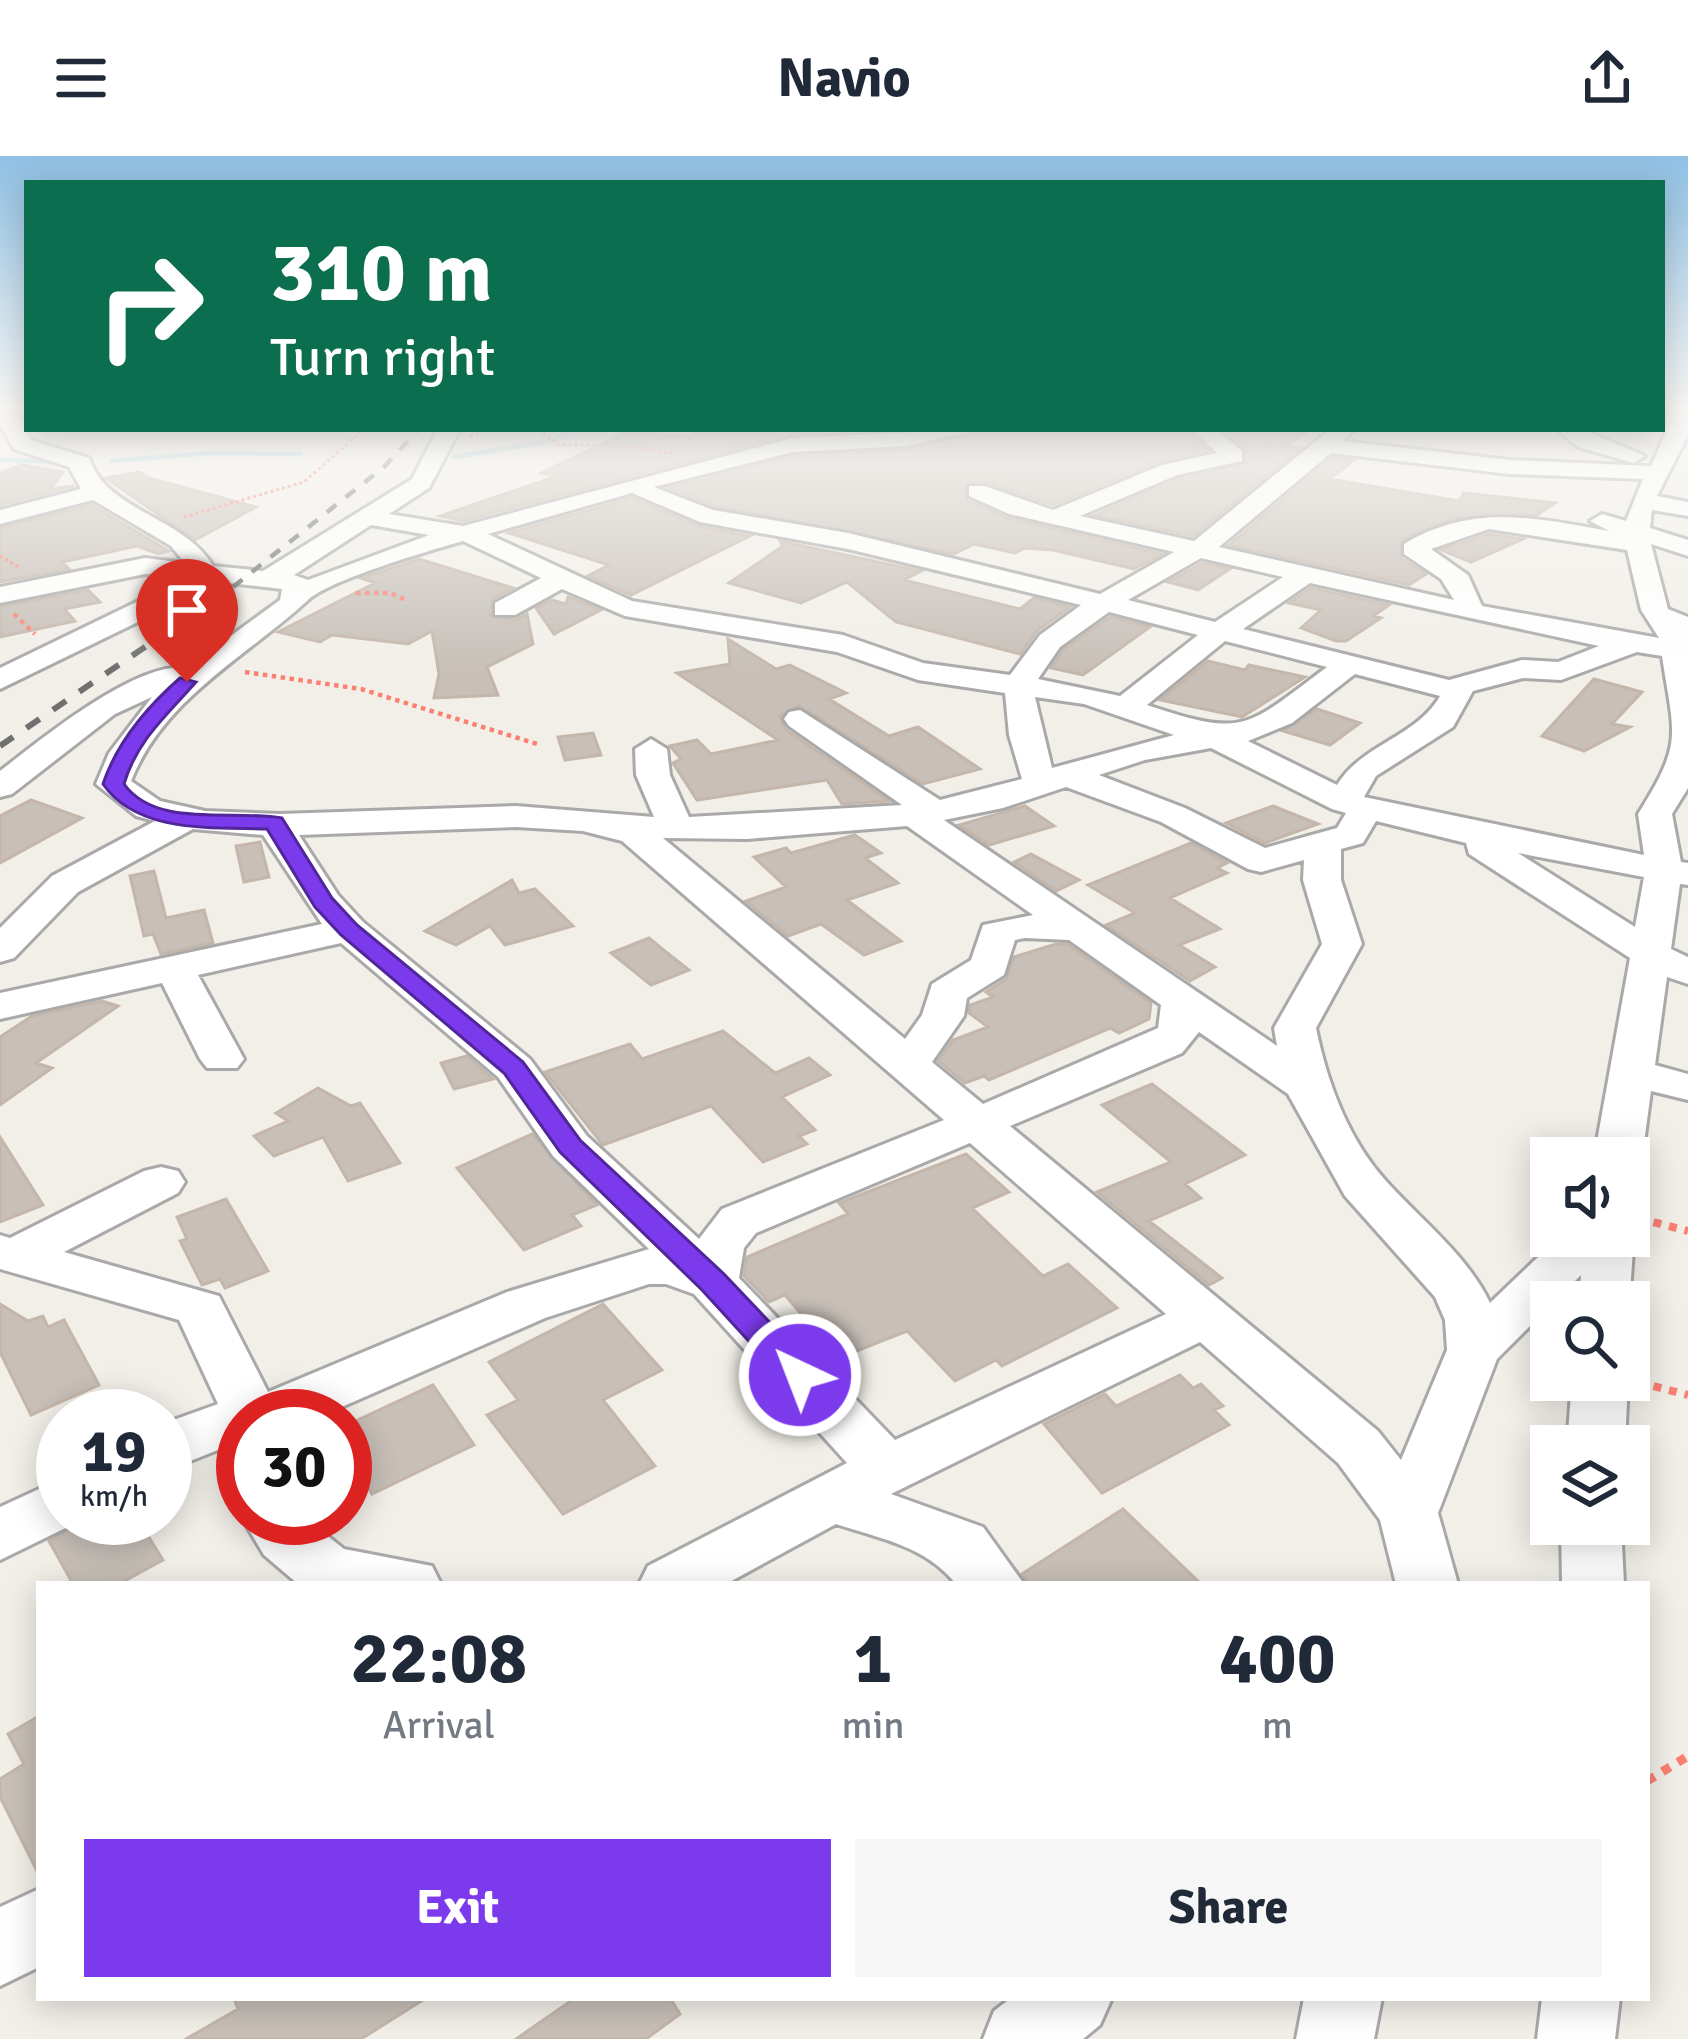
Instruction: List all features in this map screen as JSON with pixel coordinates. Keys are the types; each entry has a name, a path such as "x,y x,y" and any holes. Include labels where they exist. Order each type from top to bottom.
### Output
{"street":[{"path":"0,518 82,496"},
{"path":"100,496 185,540 211,572"},
{"path":"400,496 365,517 295,587 272,621 215,658 159,706 121,761 113,784 124,800 148,812 274,823 455,817 677,830 924,813 1138,752 1251,731 1281,716 1350,664"},
{"path":"6,604 130,567 211,572 295,587 390,554 601,496"},
{"path":"652,496 712,515 905,556 1454,690"},
{"path":"987,496 1018,509 1469,611 1632,644 1682,645"},
{"path":"1056,517 1107,496"},
{"path":"1265,496 1200,550 1067,627 1035,657 1021,683 1025,735 1053,779 1173,815 1255,860 1350,835 1355,805 1373,762 1442,719 1454,690 1472,680 1522,669 1561,671 1632,644"},
{"path":"1633,538 1644,496"},
{"path":"1642,501 1688,509"},
{"path":"1583,510 1638,544 1655,610 1682,645 1688,725"},
{"path":"365,517 466,534 496,553 565,576 625,608 662,618 808,637 919,671 1021,683 1218,739 1355,805 1453,830 1676,871"},
{"path":"1469,611 1470,599 1451,572 1414,550 1448,526 1474,520 1688,548"},
{"path":"894,526 905,556"},
{"path":"295,587 390,554"},
{"path":"0,680 211,572"},
{"path":"1123,709 1219,632 1306,574"},
{"path":"505,609 565,576"},
{"path":"0,787 104,707 215,658"},
{"path":"800,719 1306,1086"},
{"path":"1621,1137 1632,1073 1670,963 1676,871 1654,814 1684,767 1688,739"},
{"path":"651,749 653,775 677,830"},
{"path":"0,950 65,884 188,818"},
{"path":"274,823 312,886 349,930 514,1068 570,1146 713,1282 887,1469"},
{"path":"615,826 647,842 1358,1447 1408,1514 1426,1581"},
{"path":"1453,830 1670,963"},
{"path":"1323,844 1322,880 1340,922 1342,944 1295,1028 1306,1086 1362,1185 1457,1289 1471,1320 1474,1350"},
{"path":"909,1064 943,1016 947,993 990,966 997,933 1024,926 1084,928"},
{"path":"0,1006 349,930"},
{"path":"175,969 222,1059"},
{"path":"713,1282 715,1252 739,1221 857,1178 1038,1093 1167,1043 1179,1030 1183,1001"},
{"path":"1632,1073 1688,1087"},
{"path":"8,1254 160,1182"},
{"path":"8,1254 177,1297 200,1309 239,1389"},
{"path":"1408,1514 1474,1350 1569,1257"},
{"path":"330,1389 526,1305 646,1267 670,1266 713,1282"},
{"path":"676,1581 887,1469 1207,1317"},
{"path":"829,1498 942,1534 961,1545 991,1581"},
{"path":"0,1534 36,1516"},
{"path":"291,1545 301,1560 380,1581"},
{"path":"1592,1545 1593,1581"},
{"path":"0,1948 36,1928"},
{"path":"1022,2039 1068,2001"},
{"path":"1335,2039 1342,2001"},
{"path":"1576,2039 1581,2001"}],"path":[{"path":"152,526 256,496"},
{"path":"295,587 331,594 390,593 406,600"},
{"path":"6,604 40,640 40,660"},
{"path":"215,658 237,670 361,688 469,727 537,744"},
{"path":"1650,1221 1688,1231"},
{"path":"1650,1385 1688,1395"},
{"path":"1650,1779 1688,1756"}],"building":[{"path":"0,496 36,496 0,505"},
{"path":"132,496 215,496 256,507 195,540"},
{"path":"499,496 558,496 463,521 440,516"},
{"path":"689,496 967,496 1007,518 1162,554 1134,569 1053,550 1025,548 1015,553 974,544 954,554 714,506"},
{"path":"1026,496 1075,496 1053,505"},
{"path":"1139,496 1242,496 1193,536 1095,515"},
{"path":"1287,496 1429,496 1459,501 1462,496 1490,496 1555,503 1537,515 1454,518 1402,540 1401,558 1426,574 1409,585 1229,545"},
{"path":"632,498 698,526 750,536 631,595 588,576 609,565 509,533"},
{"path":"92,505 169,551 158,554 137,546 62,562 69,569 0,582 0,528"},
{"path":"1489,534 1523,539 1471,562 1441,550"},
{"path":"780,541 921,571 904,580 1020,609 1034,598 1070,607 1037,631 1020,654 896,622 847,582 801,603 729,583 783,546"},
{"path":"419,559 513,588 493,599 490,615 515,620 527,614 533,644 487,667 498,695 434,698 439,674 432,631 408,644 332,635 320,642 278,632 375,583 361,578"},
{"path":"1202,563 1230,569 1198,590 1168,582"},
{"path":"1311,588 1389,605 1373,616 1381,618 1346,641 1336,641 1301,628 1321,610 1289,603"},
{"path":"88,590 100,602 64,609 75,621 0,637 0,607"},
{"path":"568,597 601,610 554,634 536,608 552,600 566,604"},
{"path":"1110,617 1150,627 1083,675 1051,668 1063,650"},
{"path":"728,639 776,669 790,665 846,693 829,699 889,736 918,727 980,769 923,784 799,706 780,716 785,729 889,801 842,804 827,780 697,800 673,763 681,759 670,746 697,740 711,754 778,740 677,673 730,664"},
{"path":"1208,661 1305,677 1242,717 1160,700"},
{"path":"1594,679 1642,692 1612,724 1630,727 1584,751 1542,736"},
{"path":"1317,709 1360,723 1330,745 1283,731"},
{"path":"593,733 601,755 565,760 558,737"},
{"path":"31,800 82,818 0,863 0,816"},
{"path":"1025,806 1054,826 989,845 959,825"},
{"path":"1273,806 1318,824 1265,843 1226,823"},
{"path":"855,835 881,853 865,858 898,883 847,900 901,941 864,955 821,924 788,936 746,901 786,887 754,857 786,848 791,853"},
{"path":"260,842 269,877 244,882 236,846"},
{"path":"1191,843 1227,863 1217,868 1227,873 1170,898 1220,929 1179,945 1215,967 1190,981 1106,925 1135,913 1088,885"},
{"path":"1031,854 1079,880 1056,891 1014,862"},
{"path":"154,871 166,918 204,910 213,943 161,954 153,934 144,936 130,876"},
{"path":"512,880 519,893 535,889 573,926 505,945 490,926 456,945 425,931"},
{"path":"649,938 689,970 651,985 611,953"},
{"path":"1067,944 1151,1003 1149,1019 1119,1033 1110,1028 989,1080 984,1076 965,1083 938,1061 953,1040 988,1027 969,1013 970,1005 993,997 986,992 1006,979 1014,957"},
{"path":"102,1001 118,1006 36,1063 52,1068 0,1105 0,1037 32,1016"},
{"path":"723,1031 775,1073 809,1058 830,1075 782,1097 815,1130 799,1136 807,1144 763,1162 711,1106 603,1145 545,1072 630,1044 642,1059"},
{"path":"467,1056 493,1079 454,1089 441,1063"},
{"path":"1152,1084 1245,1155 1185,1184 1201,1198 1149,1221 1222,1278 1209,1285 1097,1192 1171,1162 1102,1105"},
{"path":"318,1088 351,1106 360,1103 400,1163 348,1181 323,1137 274,1156 254,1136 288,1121 276,1113"},
{"path":"532,1134 597,1205 572,1215 581,1226 524,1250 457,1168"},
{"path":"0,1137 43,1205 0,1222"},
{"path":"966,1154 1009,1192 972,1208 1043,1276 1068,1264 1117,1308 1002,1366 996,1360 955,1381 907,1331 839,1358 785,1295 769,1302 744,1276 747,1257 848,1214 839,1203"},
{"path":"226,1199 268,1271 225,1288 220,1279 202,1285 180,1241 187,1239 177,1217"},
{"path":"0,1304 28,1321 43,1316 48,1327 64,1320 99,1385 36,1389 36,1413 31,1415 0,1352"},
{"path":"603,1304 662,1370 603,1400 655,1466 563,1514 487,1415 518,1400 489,1362"},
{"path":"1180,1375 1193,1388 1201,1384 1223,1406 1214,1410 1229,1425 1102,1493 1044,1424 1105,1394 1116,1406"},
{"path":"433,1385 474,1445 372,1494 372,1413"},
{"path":"1123,1509 1198,1581 1026,1581 1022,1574"},
{"path":"51,1545 154,1545 163,1560 124,1581 71,1581"},
{"path":"36,1718 36,1869 0,1797 0,1779 24,1764 8,1734"},
{"path":"235,2001 421,2001 361,2039 186,2039 238,2009"},
{"path":"571,2001 672,2001 680,2014 646,2039 516,2039"}],"railway":[{"path":"235,585 347,496"},
{"path":"0,746 235,585"}],"route":[{"path":"187,682 159,706 121,761 113,784 124,800 148,812 199,820 274,823 323,902 349,930 514,1068 570,1146 713,1282 800,1375"}]}
